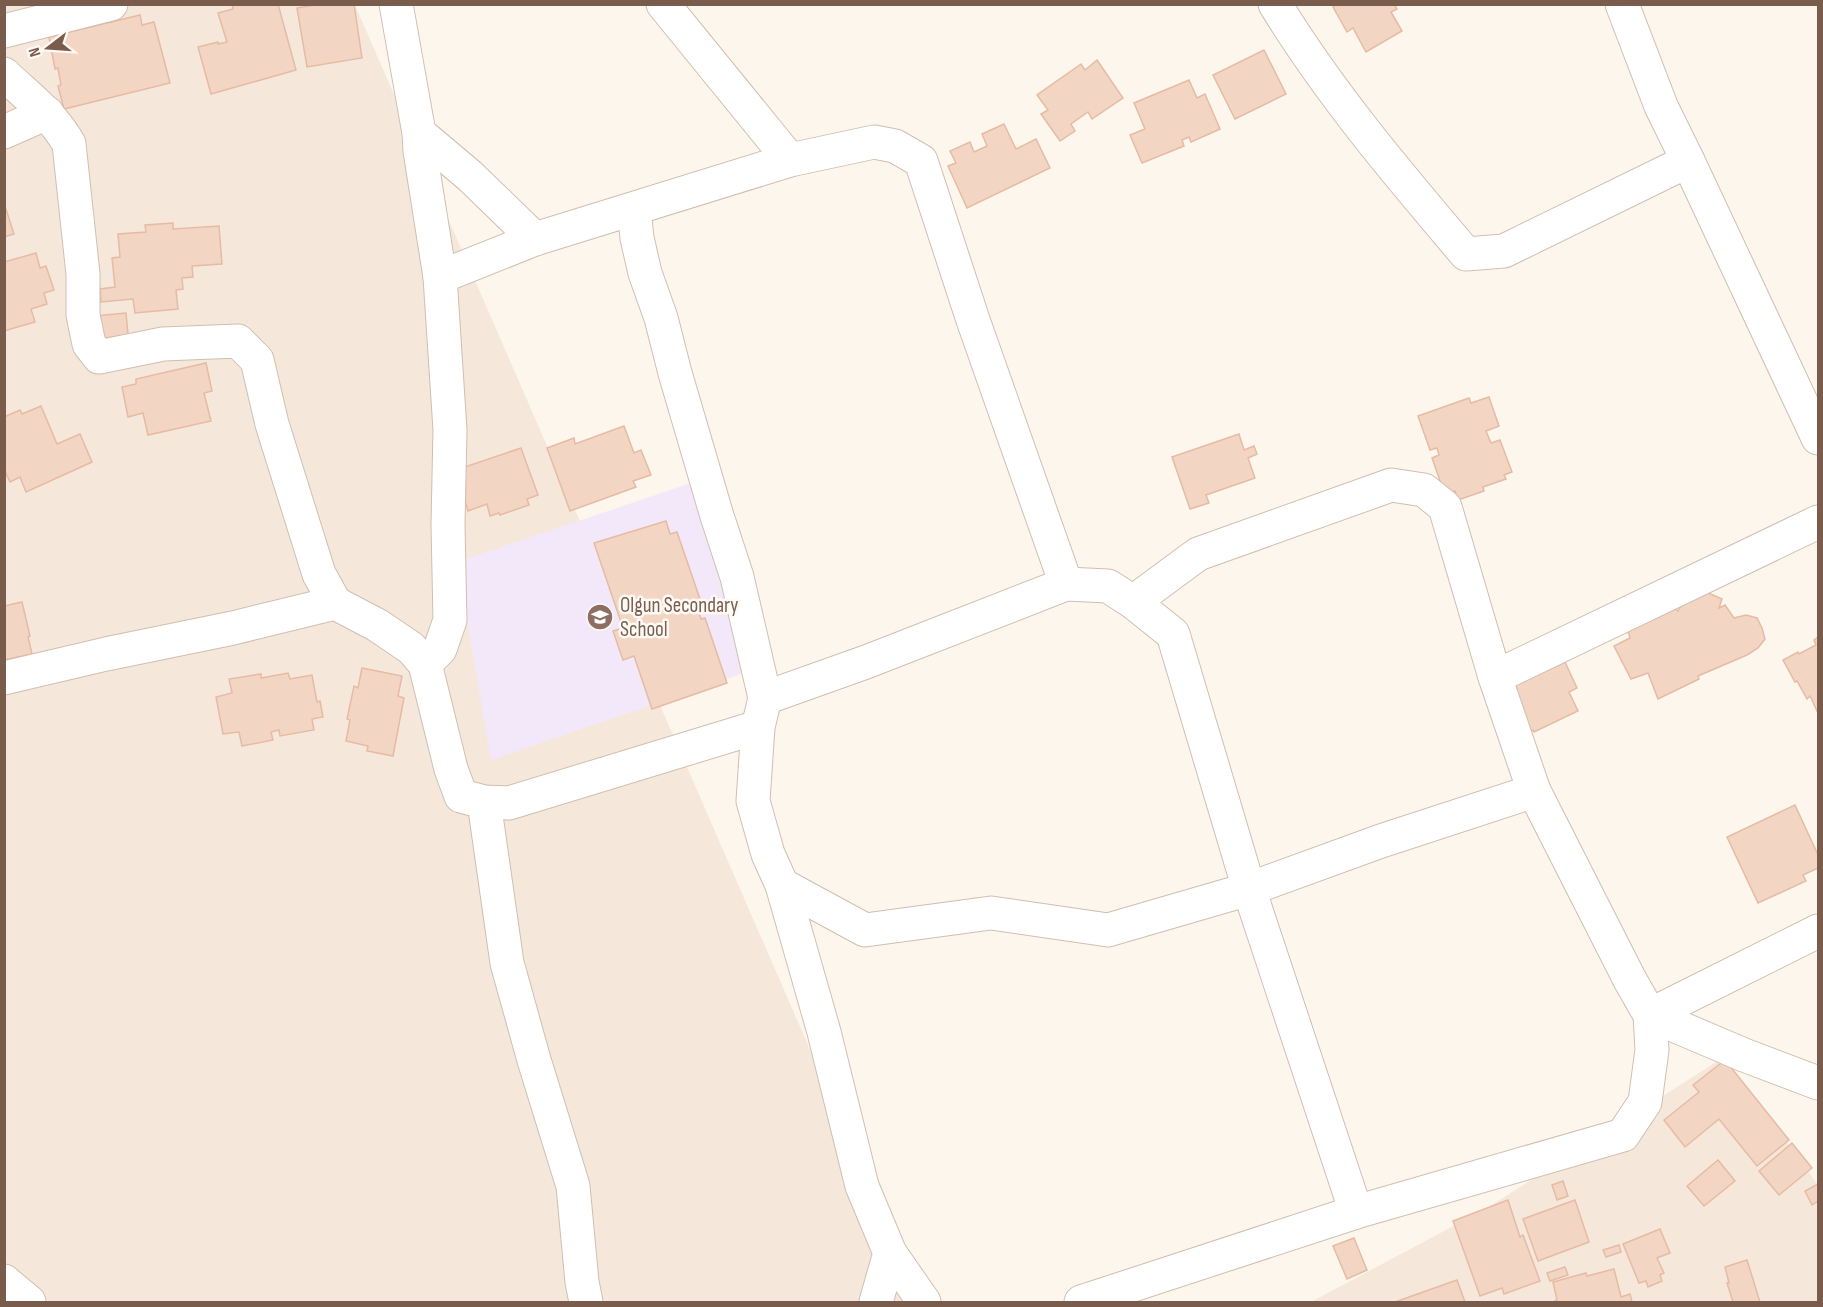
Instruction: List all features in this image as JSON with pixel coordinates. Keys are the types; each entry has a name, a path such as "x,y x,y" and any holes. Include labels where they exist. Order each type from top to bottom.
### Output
{"street":[{"path":"4,31 111,4"},
{"path":"396,4 419,133 440,277 450,430 448,525 450,620 440,649 425,664"},
{"path":"663,4 790,160"},
{"path":"1275,4 1297,40 1370,139 1466,254 1504,251 1688,161"},
{"path":"1622,4 1660,106 1818,438"},
{"path":"4,74 60,128 69,144 82,274 83,315 89,344 99,357 163,344 238,341 257,360 272,424 319,574 335,603 378,625 411,648 425,664 451,769 461,796 484,802 509,803 761,713 867,663 1066,584 1108,586 1133,602 1173,634 1249,889 1356,1212"},
{"path":"4,132 46,113"},
{"path":"419,133 470,176 535,239"},
{"path":"440,277 535,239 790,160 874,142 895,146 921,162 1066,584"},
{"path":"634,208 637,238 645,273 661,318 675,373 737,577 761,713 753,801 768,854 782,885 824,1032 862,1186 890,1253 924,1302"},
{"path":"1081,1302 1356,1212 1623,1135 1645,1102 1652,1050 1650,1015 1534,791 1495,677 1445,507 1424,490 1391,484 1198,554 1133,602"},
{"path":"1495,677 1818,522"},
{"path":"4,678 233,628 335,603"},
{"path":"782,885 865,930 991,913 1108,930 1249,889 1381,841 1534,791"},
{"path":"484,802 507,963 573,1186 586,1302"},
{"path":"1650,1015 1818,931"},
{"path":"1650,1015 1743,1055 1818,1083"},
{"path":"876,1302 890,1253"},
{"path":"4,1281 29,1302"}],"shaded area":[{"path":"5,5 355,5 920,1302 5,1302"},
{"name":"Olgun Secondary School","path":"700,480 747,672 491,760 457,562"},
{"path":"1724,1057 1818,1185 1818,1302 1311,1302 1487,1208"}],"building":[{"path":"232,4 278,4 296,70 211,94 198,47 227,42 218,13 233,9"},
{"path":"320,4 354,4 362,58 307,67 297,8"},
{"path":"1337,4 1394,4 1397,9 1391,12 1402,31 1366,52 1353,28 1347,32 1333,7"},
{"path":"140,15 142,25 154,22 170,83 64,109 58,86 61,85 58,68 55,69 49,37"},
{"path":"1264,50 1286,94 1235,119 1213,75"},
{"path":"1097,60 1123,98 1092,119 1088,112 1071,124 1075,131 1060,141 1041,114 1048,110 1037,95 1081,64 1085,70"},
{"path":"1189,80 1197,98 1205,94 1220,129 1191,142 1189,137 1182,140 1184,146 1142,163 1130,135 1145,129 1134,103"},
{"path":"1004,124 1016,149 1036,139 1050,168 967,208 948,166 956,163 950,151 970,142 974,152 987,146 982,134"},
{"path":"4,203 14,234 4,237"},
{"path":"173,223 173,229 219,226 222,264 192,266 193,277 182,278 183,289 176,290 178,309 135,313 133,299 101,302 100,289 115,287 112,258 120,257 118,234 146,232 145,225"},
{"path":"36,253 40,268 46,266 54,290 44,293 47,304 31,309 35,322 4,331 4,262"},
{"path":"126,313 128,335 98,339 95,316"},
{"path":"206,363 212,391 204,393 211,421 148,435 143,413 128,417 122,387 136,384 136,379"},
{"path":"1489,397 1499,426 1486,431 1491,443 1500,440 1512,472 1504,475 1506,479 1483,487 1484,491 1458,500 1455,491 1445,495 1432,458 1439,455 1437,448 1430,450 1418,416 1469,398 1471,403"},
{"path":"41,406 57,444 80,434 92,462 26,492 20,477 10,482 4,469 4,417 20,410 22,414"},
{"path":"624,426 634,453 641,450 651,475 633,481 636,487 570,511 547,448 574,438 575,444"},
{"path":"1239,434 1244,450 1254,446 1257,454 1248,458 1255,478 1206,495 1209,503 1190,509 1172,457"},
{"path":"521,448 538,495 527,499 529,505 500,515 499,513 490,516 487,504 468,511 456,470"},
{"path":"666,521 670,534 677,532 702,605 697,606 701,619 705,618 727,683 652,709 634,656 623,660 613,631 623,628 594,543"},
{"path":"1692,586 1722,599 1719,608 1725,605 1734,618 1746,615 1757,618 1765,639 1758,648 1747,655 1698,676 1699,679 1658,699 1648,673 1631,679 1614,646 1630,638 1626,623 1672,606 1678,611"},
{"path":"22,602 32,654 4,660 4,606"},
{"path":"1818,637 1817,711 1810,696 1807,699 1783,660 1816,645 1814,640"},
{"path":"1565,662 1577,688 1569,692 1578,711 1534,732 1533,730 1526,733 1509,683 1535,676"},
{"path":"362,668 402,676 398,696 404,698 393,756 367,751 368,746 346,741 350,720 347,719 354,686 358,688"},
{"path":"288,673 290,679 312,675 317,702 320,701 323,717 312,719 314,730 280,736 279,730 271,732 273,740 242,746 239,732 223,734 216,697 232,693 229,679 261,674 261,678"},
{"path":"1795,805 1818,855 1818,868 1803,875 1806,881 1758,903 1727,837"},
{"path":"1725,1060 1789,1140 1757,1166 1719,1119 1685,1147 1664,1120 1699,1092 1693,1085"},
{"path":"1792,1143 1812,1168 1779,1195 1759,1171"},
{"path":"1718,1160 1735,1181 1704,1206 1687,1186"},
{"path":"1563,1181 1568,1196 1557,1200 1552,1185"},
{"path":"1818,1184 1818,1201 1812,1205 1805,1191"},
{"path":"1508,1200 1520,1237 1523,1235 1540,1281 1504,1294 1502,1288 1480,1296 1453,1221"},
{"path":"1575,1200 1589,1242 1538,1261 1523,1219"},
{"path":"1660,1229 1670,1253 1657,1258 1664,1273 1660,1275 1662,1281 1648,1287 1646,1281 1639,1283 1623,1244"},
{"path":"1354,1238 1367,1270 1347,1279 1333,1246"},
{"path":"1619,1245 1621,1252 1606,1257 1603,1250"},
{"path":"1747,1260 1760,1302 1733,1302 1725,1267"},
{"path":"1565,1267 1568,1275 1550,1281 1547,1273"},
{"path":"1614,1269 1621,1297 1630,1294 1632,1302 1553,1302 1557,1300 1553,1282 1586,1273 1587,1276"},
{"path":"1457,1280 1465,1302 1395,1302"}],"place":[{"name":"Olgun Secondary School","path":"600,617"}]}
